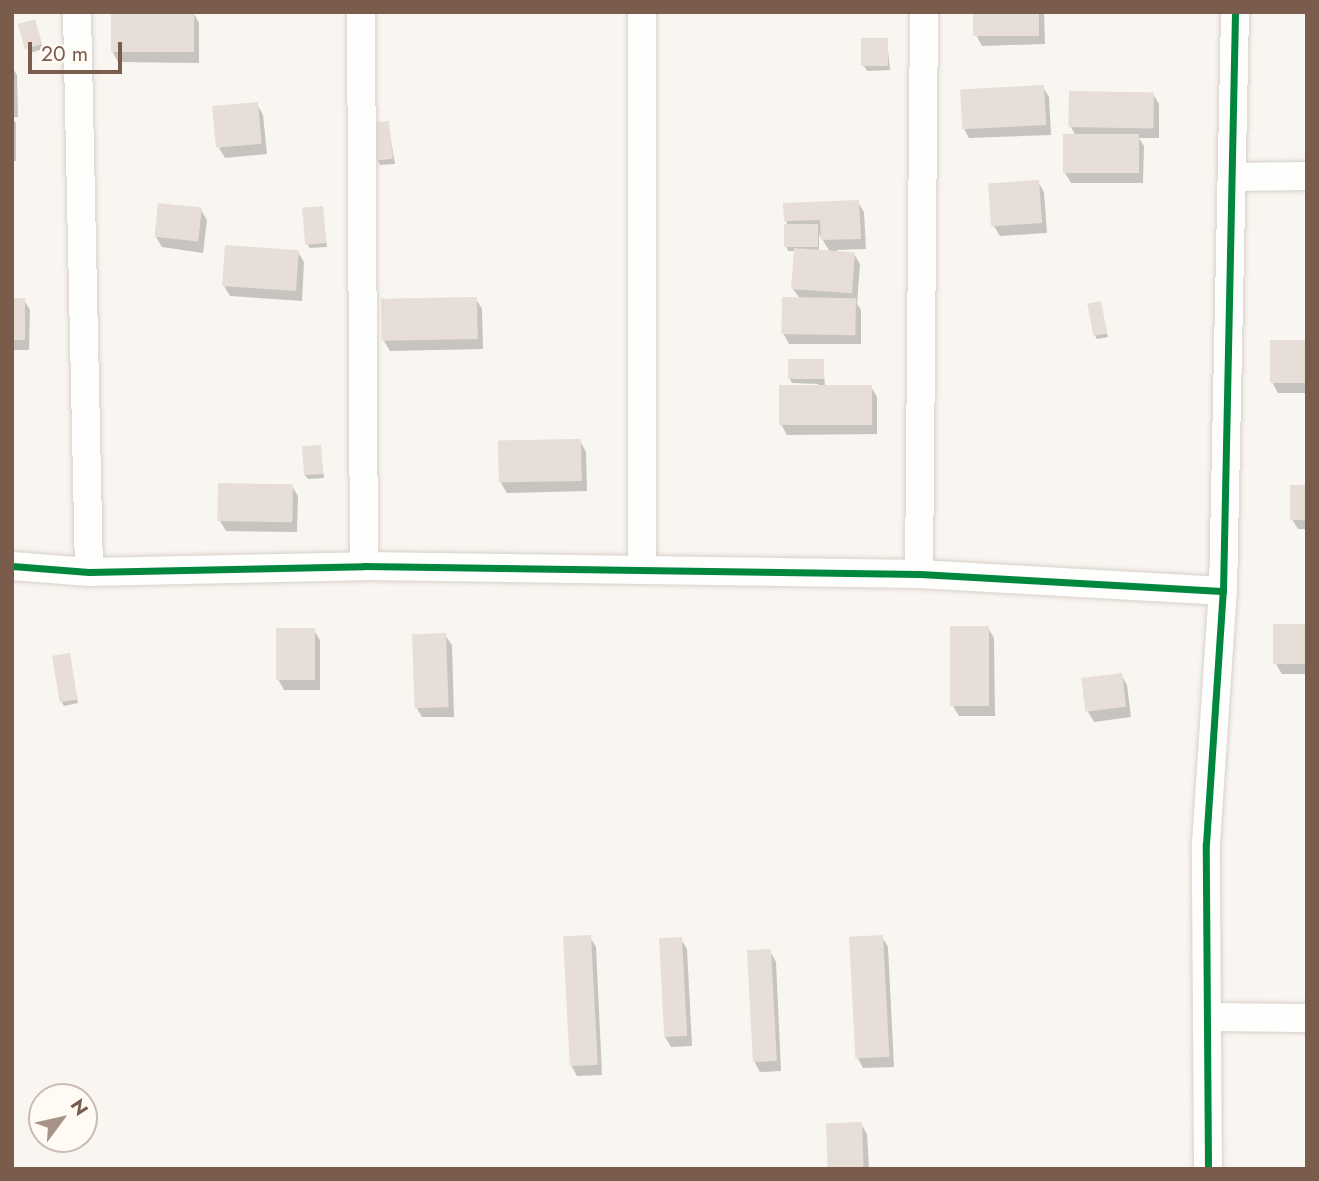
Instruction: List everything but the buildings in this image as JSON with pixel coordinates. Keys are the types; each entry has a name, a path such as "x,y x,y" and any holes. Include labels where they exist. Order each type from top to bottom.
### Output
{"street":[{"path":"77,12 89,572"},
{"path":"361,12 364,566"},
{"path":"642,12 642,569"},
{"path":"919,574 924,12"},
{"path":"1208,1169 1206,844 1223,591 1234,12"},
{"path":"1232,177 1307,176"},
{"path":"12,566 89,572 364,566 919,574 1223,591"},
{"path":"1206,1017 1307,1018"}],"cycle path":[{"path":"1208,1169 1206,844 1223,591 1235,12"},
{"path":"12,566 89,572 364,566 919,574 1223,591"}]}
